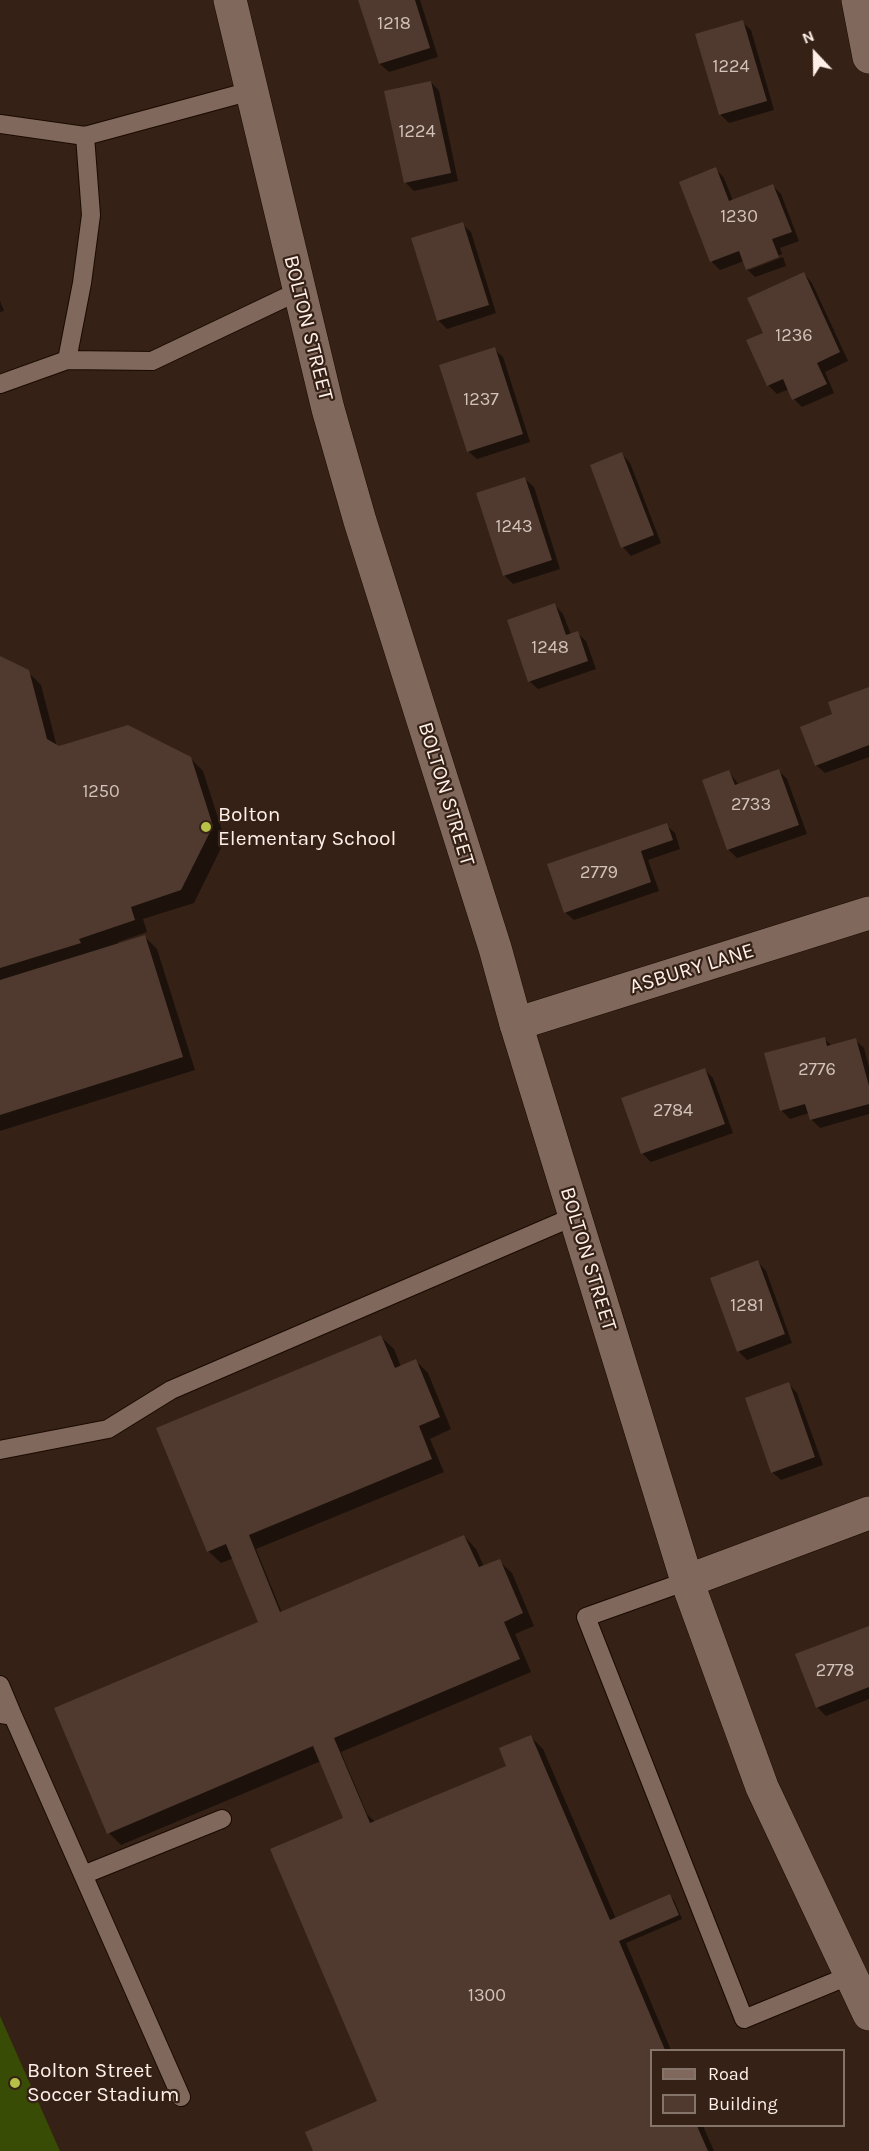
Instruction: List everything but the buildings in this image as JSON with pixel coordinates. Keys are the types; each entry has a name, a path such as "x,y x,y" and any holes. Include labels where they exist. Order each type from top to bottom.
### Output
{"street":[{"name":"BOLTON STREET","path":"230,0 328,409 360,521 491,937 687,1581 762,1787 869,2014"},
{"path":"858,0 869,57"},
{"name":"ASBURY LANE","path":"516,1024 869,914"},
{"path":"687,1581 869,1513"}],"lane":[{"path":"0,124 85,136 251,91"},
{"path":"67,360 82,283 91,215 85,136"},
{"path":"0,384 67,360 152,361 299,291"},
{"path":"0,1450 108,1429 171,1390 575,1216"},
{"path":"687,1581 586,1617 744,2019 851,1975"},
{"path":"0,1685 6,1715 83,1875 181,2097"},
{"path":"83,1875 222,1819"}],"green space":[{"name":"Bolton Street Soccer Stadium","path":"0,2016 60,2151 0,2151"}],"place":[{"name":"Bolton Elementary School","path":"206,827"},
{"name":"Bolton Street Soccer Stadium","path":"15,2083"}]}
